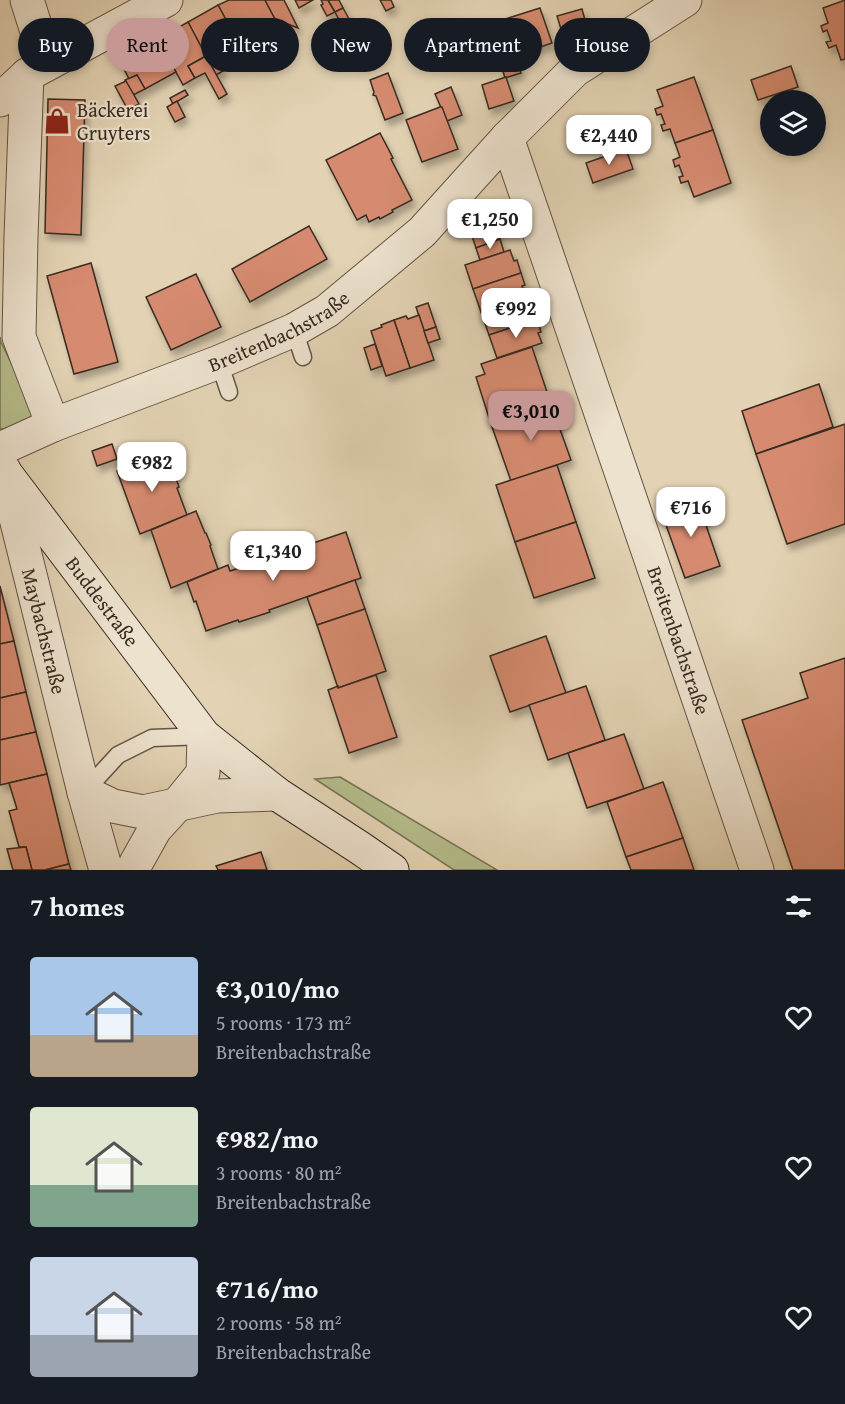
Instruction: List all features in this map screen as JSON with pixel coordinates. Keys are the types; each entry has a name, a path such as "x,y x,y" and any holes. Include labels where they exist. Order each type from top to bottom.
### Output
{"street":[{"path":"27,0 30,18"},
{"path":"94,38 165,0"},
{"name":"Breitenbachstraße","path":"1,462 53,425 219,362 299,344 327,311 422,232 507,138 575,70 685,0"},
{"path":"0,100 33,72"},
{"path":"37,72 21,236 19,337 53,425"},
{"name":"Breitenbachstraße","path":"507,138 758,870"},
{"name":"Buddestraße","path":"1,462 204,736 277,794 392,870"},
{"name":"Maybachstraße","path":"1,462 84,792 106,870"},
{"path":"134,870 155,829 203,773 204,736"},
{"path":"84,792 113,806 143,812 217,796 277,794"}],"lane":[{"path":"219,362 229,392"},
{"path":"84,792 118,755 152,738 204,736"}],"green space":[{"path":"0,337 34,410 35,422 3,429 0,429"},
{"path":"340,777 497,870 454,870 315,779"}],"building":[{"path":"229,0 265,0 274,18 225,18 218,5"},
{"path":"265,0 284,0 293,18 274,18"},
{"path":"295,0 313,0 299,8"},
{"path":"321,0 328,0 335,12 327,16"},
{"path":"328,0 339,0 343,8 335,12"},
{"path":"380,0 391,0 394,7 386,11"},
{"path":"845,0 845,59 841,60 836,45 829,48 826,42 831,41 827,30 823,32 821,26 828,23 823,8"},
{"path":"218,5 225,18 201,18 201,47 189,21"},
{"path":"343,8 348,18 338,18 335,12"},
{"path":"540,8 552,43 542,46 542,18 508,18"},
{"path":"582,9 584,18 558,18 557,16"},
{"path":"189,24 201,47 201,59 189,65"},
{"path":"201,59 201,72 215,72 227,94 219,99 205,73 195,78 189,65"},
{"path":"791,66 798,87 789,90 760,90 760,99 758,100 751,80"},
{"path":"189,68 195,78 183,85 176,72 189,72"},
{"path":"126,72 176,72 145,89 137,75 129,79"},
{"path":"503,72 521,73 505,78"},
{"path":"388,73 403,113 385,120 376,96 373,95 370,80"},
{"path":"137,75 145,89 133,95 125,80"},
{"path":"506,77 514,101 489,109 482,85"},
{"path":"694,77 713,130 675,143 670,129 663,131 661,125 665,124 661,114 657,115 655,109 663,106 657,90"},
{"path":"126,81 139,104 128,110 115,86"},
{"path":"451,87 462,115 447,121 435,94"},
{"path":"185,90 188,95 173,104 170,98"},
{"path":"48,99 85,100 81,235 45,233"},
{"path":"177,101 185,117 175,122 167,107"},
{"path":"442,107 458,149 422,162 406,120"},
{"path":"713,130 731,183 694,197 688,181 681,183 679,177 683,176 679,165 675,167 673,160 680,157 675,143"},
{"path":"380,133 412,200 380,219 379,217 369,222 366,215 357,220 326,160"},
{"path":"626,149 633,169 593,183 586,163"},
{"path":"309,226 327,259 250,302 232,269"},
{"path":"496,228 500,239 476,248 472,236"},
{"path":"500,239 504,252 480,260 476,248"},
{"path":"510,250 514,261 517,260 521,273 473,289 465,265"},
{"path":"91,263 118,362 74,374 47,276"},
{"path":"521,273 526,297 481,312 473,289"},
{"path":"196,274 221,327 171,350 146,297"},
{"path":"526,297 537,319 489,335 481,312"},
{"path":"428,303 436,327 424,331 416,307"},
{"path":"419,315 434,360 410,368 394,320"},
{"path":"537,319 541,332 538,333 542,343 497,358 489,335"},
{"path":"394,320 410,368 386,376 371,331"},
{"path":"436,327 440,339 428,343 424,331"},
{"path":"375,344 382,366 371,370 364,348"},
{"path":"532,347 551,404 491,424 476,377 485,374 481,364"},
{"path":"819,384 833,427 756,454 742,411"},
{"path":"551,404 571,460 511,481 491,424"},
{"path":"845,424 845,524 787,544 756,454"},
{"path":"112,444 117,459 97,466 92,451"},
{"path":"165,454 173,476 175,475 179,487 177,488 187,515 140,534 117,471"},
{"path":"557,465 576,522 515,542 496,485"},
{"path":"697,499 720,566 685,578 661,511"},
{"path":"196,511 211,545 218,569 171,588 151,530"},
{"path":"576,522 595,578 534,598 515,542"},
{"path":"346,532 361,578 269,610 270,612 206,631 187,582 228,565 230,571"},
{"path":"355,580 365,609 317,625 307,597"},
{"path":"0,586 14,641 0,644"},
{"path":"365,609 386,671 338,688 317,625"},
{"path":"546,636 566,693 510,712 490,656"},
{"path":"14,641 26,692 0,698 0,644"},
{"path":"845,658 845,870 793,870 742,720 808,698 800,673"},
{"path":"376,675 397,737 349,753 328,690"},
{"path":"586,686 605,740 548,760 529,705"},
{"path":"26,692 36,732 0,740 0,698"},
{"path":"36,732 47,774 0,785 0,740"},
{"path":"624,734 644,789 587,808 568,753"},
{"path":"47,774 69,864 45,870 32,870 26,847 19,847 9,811 17,809 9,783"},
{"path":"663,782 683,838 626,857 607,802"},
{"path":"683,838 694,870 631,870 626,857"},
{"path":"26,847 32,870 13,870 7,849"},
{"path":"261,852 267,870 218,870 216,866"},
{"path":"69,864 71,870 45,870"}],"place":[{"name":"Bäckerei Gruyters","path":"57,121"}]}
